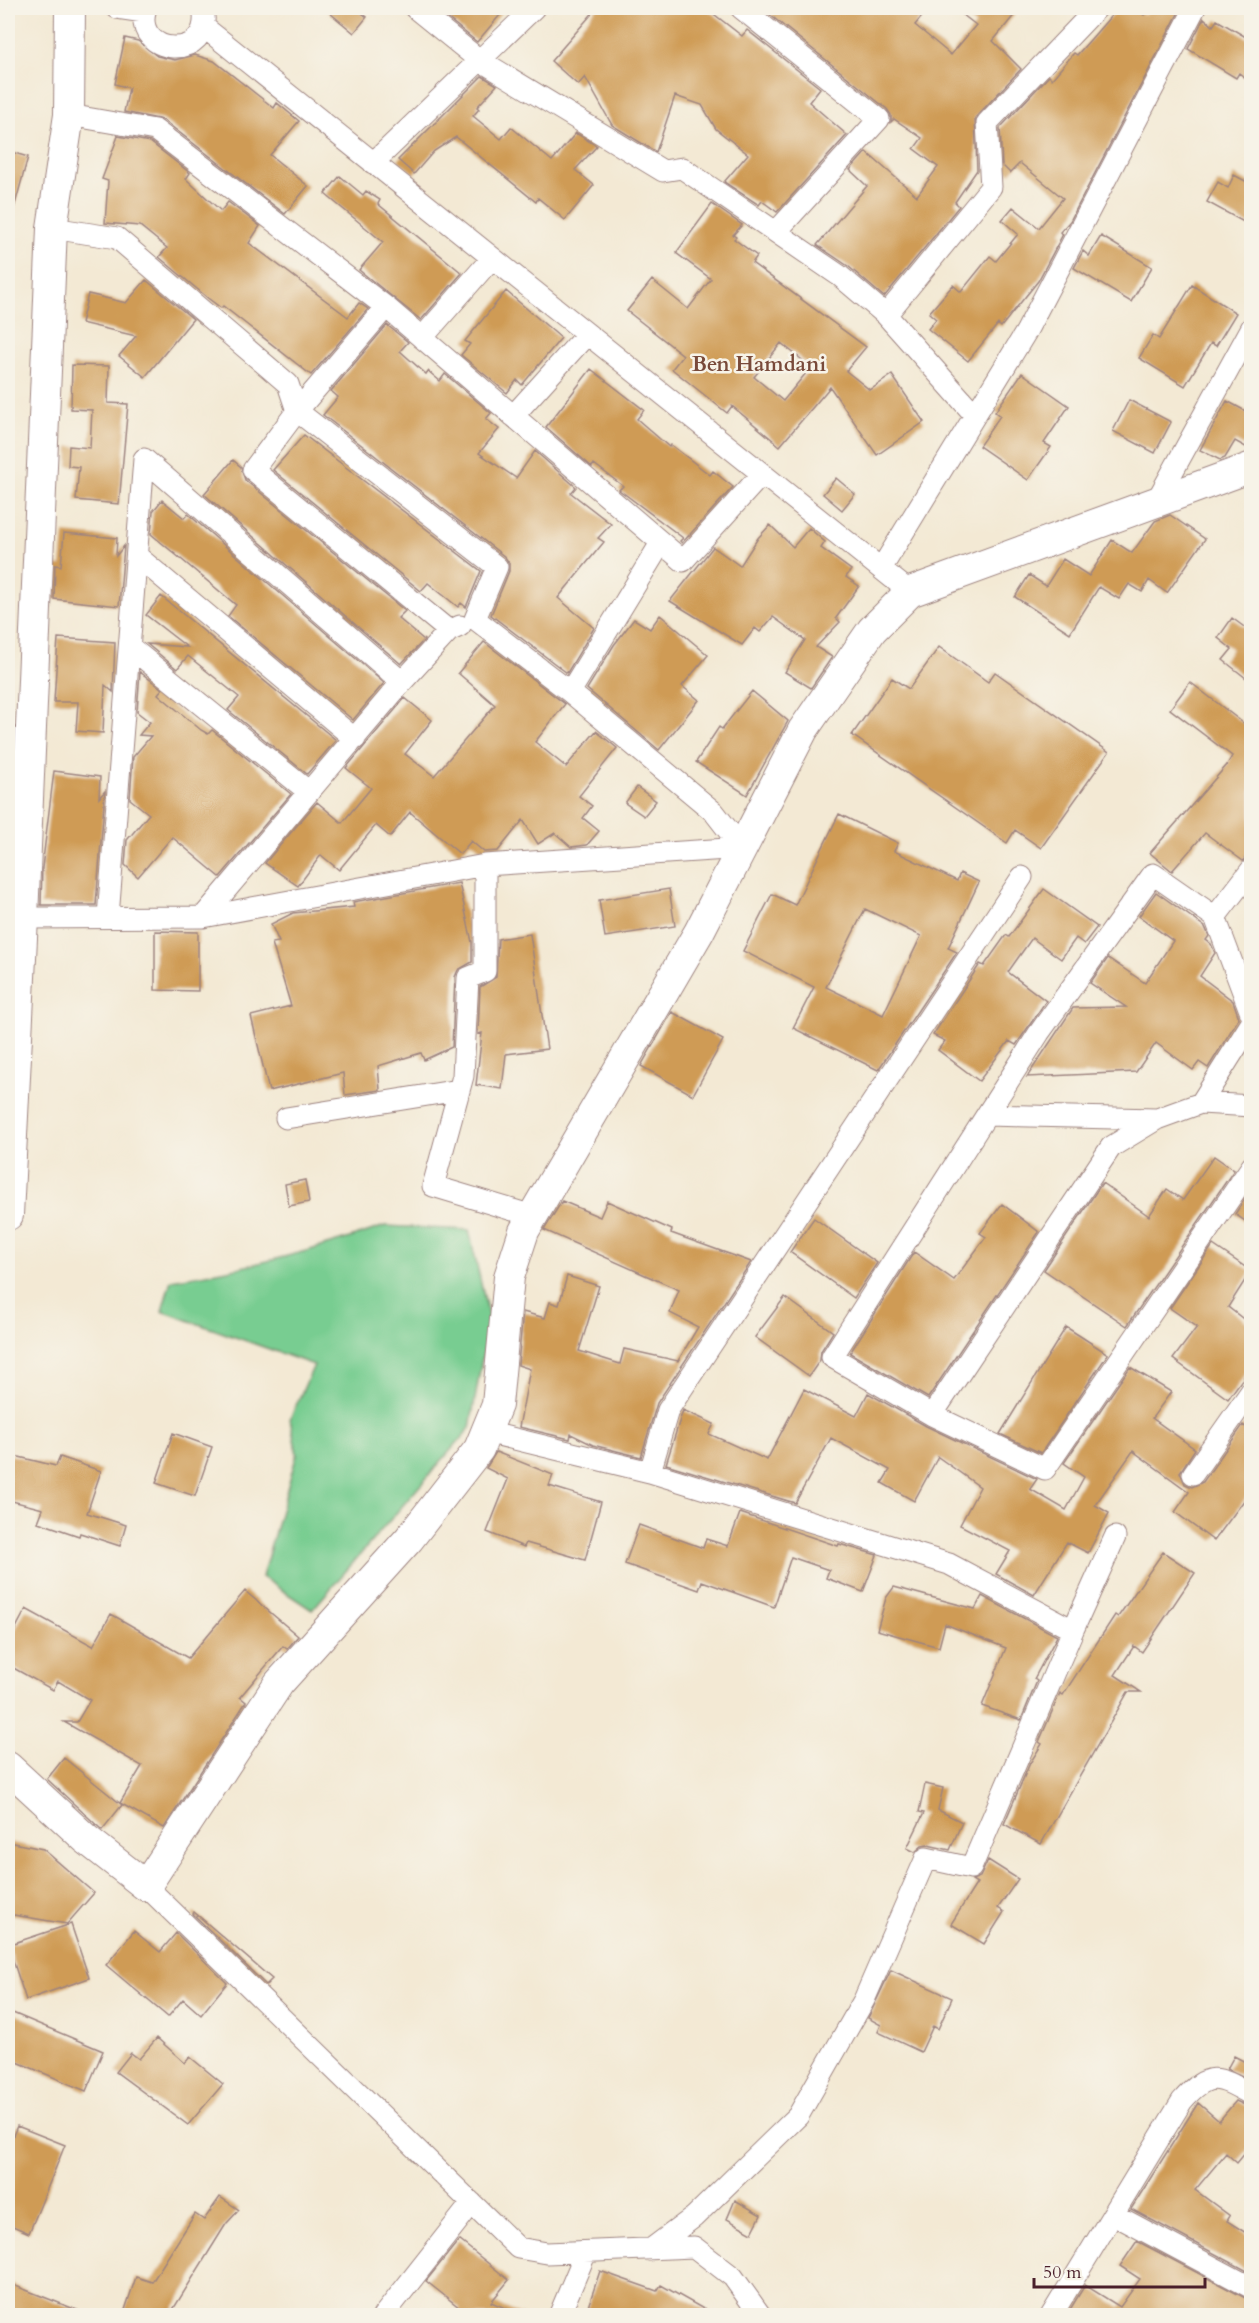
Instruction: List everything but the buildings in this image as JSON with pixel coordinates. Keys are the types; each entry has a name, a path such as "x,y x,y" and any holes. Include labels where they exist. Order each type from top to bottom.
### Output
{"street":[{"path":"8,1215 52,228 69,115 70,8"},
{"path":"117,8 145,10 147,32 162,45 181,47 191,43 204,17 374,163 910,592"},
{"path":"415,8 478,59 663,171 682,168 840,276 886,315 975,415"},
{"path":"374,163 478,59 534,8"},
{"path":"741,8 879,120 776,232"},
{"path":"886,315 991,186 987,123 1097,8"},
{"path":"881,569 1026,332 1195,8"},
{"path":"69,115 155,130 386,307 683,561 762,474"},
{"path":"52,228 117,238 288,384 297,411 497,567 475,619 449,631 402,682 203,917"},
{"path":"422,338 492,258"},
{"path":"386,307 297,411 253,470 449,631"},
{"path":"1157,500 1251,327"},
{"path":"513,416 587,334"},
{"path":"108,917 144,459 402,682"},
{"path":"146,1886 279,1683 409,1539 479,1449 497,1405 509,1277 524,1231 699,932 803,730 872,630 910,592 1251,467"},
{"path":"570,692 661,543"},
{"path":"137,556 355,739"},
{"path":"475,619 570,692 714,812 742,848"},
{"path":"130,647 309,792"},
{"path":"23,918 203,917 485,865 742,848"},
{"path":"485,865 485,971 468,978 463,1076 433,1186 533,1216"},
{"path":"1215,917 1251,869"},
{"path":"1251,1016 1215,917 1154,874 1039,1033 832,1358 932,1414 1045,1469 1251,1166"},
{"path":"650,1472 668,1410 1022,877"},
{"path":"1201,1103 1251,1022"},
{"path":"286,1118 459,1090"},
{"path":"932,1414 1111,1147 1156,1119 1201,1103 1251,1106"},
{"path":"987,1115 1156,1119"},
{"path":"1193,1474 1251,1390"},
{"path":"486,1432 650,1472 949,1564 1073,1630"},
{"path":"650,2250 694,2217 798,2116 864,2000 926,1858 971,1868 1115,1536"},
{"path":"8,1767 86,1839 146,1886 518,2248 547,2253 694,2247 733,2277 761,2316"},
{"path":"1051,2316 1182,2101 1199,2082 1215,2079 1232,2084 1251,2095"},
{"path":"383,2316 472,2203"},
{"path":"1113,2214 1251,2288"},
{"path":"559,2316 586,2252"}],"green space":[{"path":"385,1226 469,1230 489,1319 470,1428 312,1610 262,1577 297,1454 290,1419 314,1365 162,1311 171,1280 280,1258"}],"district":[{"name":"Ben Hamdani","path":"759,364"}]}
